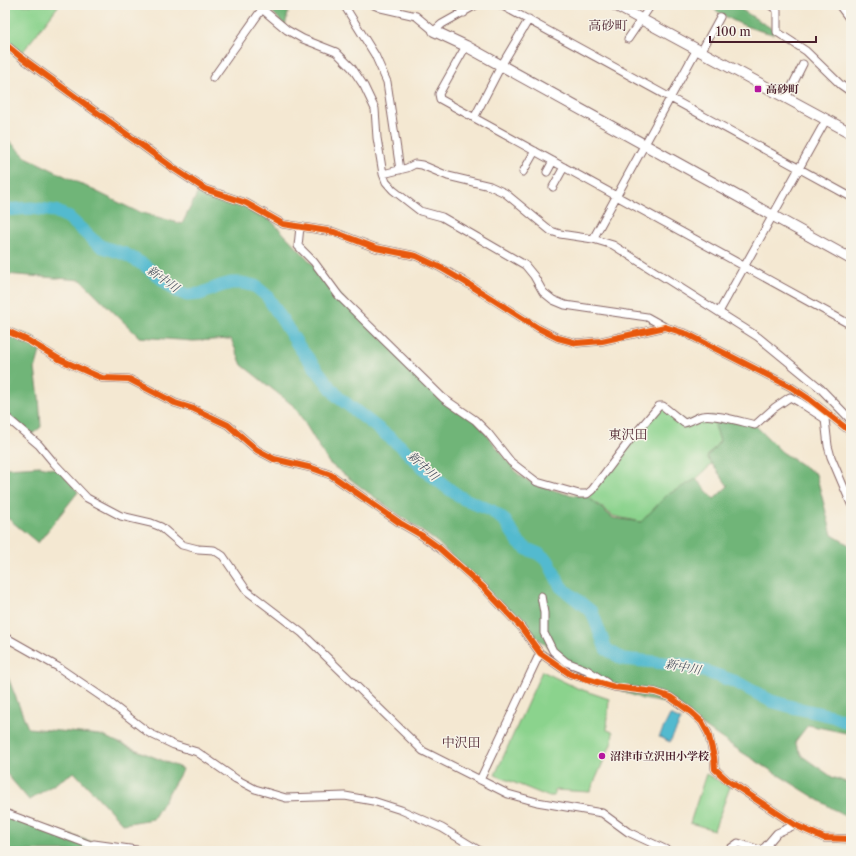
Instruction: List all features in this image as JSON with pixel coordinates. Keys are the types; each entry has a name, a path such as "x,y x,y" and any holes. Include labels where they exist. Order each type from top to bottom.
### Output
{"street":[{"path":"344,5 375,55 386,82 400,170"},
{"path":"374,5 416,16 434,31 466,46 851,259"},
{"path":"457,5 464,13"},
{"path":"434,31 442,24 476,5"},
{"path":"501,5 529,19 851,198"},
{"path":"614,5 851,133"},
{"path":"628,39 651,5"},
{"path":"770,5 777,10 777,32 806,51 840,85 851,92"},
{"path":"839,5 851,21"},
{"path":"213,78 263,7 287,30 303,39 336,52 352,68 364,86 375,109 376,138 383,174 386,182 393,190 420,211 442,217 525,265 534,276 543,292 553,300 565,306 647,317 665,327 687,334 791,388 809,399 826,417 828,446 831,457 851,504"},
{"path":"593,239 670,98 720,17"},
{"path":"474,118 501,66 529,19"},
{"path":"5,44 173,168 205,189 246,203 283,224 334,232 376,248 416,256 441,268 538,328 558,338 577,343 602,341 665,327"},
{"path":"466,46 439,94 440,99 851,325"},
{"path":"786,98 803,64"},
{"path":"719,312 826,120"},
{"path":"523,172 534,151"},
{"path":"547,172 553,161"},
{"path":"383,174 400,170 415,164 422,165 448,176 490,186 505,193 550,231 593,239 613,245 719,312 732,322 758,337 820,388 851,418"},
{"path":"553,187 564,167"},
{"path":"300,227 298,246 314,262 339,296 443,398 475,420 488,433 511,462 537,482 572,492 587,494 592,490 630,440 659,406 663,406 684,423 701,416 708,415 755,425 774,408 790,397 851,432"},
{"path":"5,330 29,341 59,359 102,378 129,379 175,403 194,409 228,425 257,450 274,459 312,468 332,475 400,523 421,535 439,548 483,587 521,627 540,653 570,674 614,687 655,692 670,697 702,722 708,733 714,757 715,769 727,780 794,825 824,838 851,839"},
{"path":"5,416 39,445 87,498 121,516 151,523 161,527 182,545 198,549 214,550 223,556 247,591 302,633 423,751 508,794 537,802 602,813 628,832 670,851"},
{"path":"541,596 544,613 544,633 553,651 566,662 587,670 614,687"},
{"path":"5,637 58,667 105,699 149,733 174,745 197,752 232,776 255,789 286,798 345,796 373,801 401,810 442,828 480,851"},
{"path":"480,780 540,653"},
{"path":"5,813 88,844 102,851"},
{"path":"727,851 738,843 760,850 765,847 777,833 794,825"},
{"path":"88,844 144,851"},
{"path":"765,847 780,851"}],"green space":[{"path":"5,5 59,5 21,54 5,43"},
{"path":"265,5 290,5 285,26 268,7"},
{"path":"708,5 734,5 774,30 773,34 739,23"},
{"path":"5,137 26,157 136,211 182,224 199,190 263,212 356,312 439,394 475,420 519,475 534,484 566,494 588,497 613,518 641,522 667,495 696,479 714,499 728,486 707,457 720,441 712,416 755,425 782,452 816,474 832,535 851,546 851,734 808,725 795,742 802,756 832,777 851,784 851,820 743,753 671,704 642,699 586,676 555,660 553,651 531,633 437,542 329,463 295,407 242,365 231,339 193,341 139,337 81,280 5,274"},
{"path":"5,328 32,336 41,348 35,369 41,427 31,435 5,416"},
{"path":"659,406 685,421 712,416 720,441 707,457 712,464 696,479 665,498 641,522 613,516 588,497"},
{"path":"40,466 59,470 78,492 38,543 5,516 5,468"},
{"path":"5,670 28,728 100,735 183,769 153,819 123,824 74,772 29,800 5,772"},
{"path":"542,671 577,688 609,699 607,730 613,732 612,742 590,792 555,790 554,796 547,796 495,775"},
{"path":"706,774 730,787 714,830 690,823"},
{"path":"5,814 120,851 5,851"}],"water":[{"path":"670,715 681,720 670,742 659,737"}],"waterway":[{"name":"新中川","path":"5,210 31,208 55,211 68,217 94,241 103,247 125,254 144,265 177,291 187,295 200,294 231,283 242,283 255,286 267,296 300,348 338,397 403,448 427,472 449,489 462,498 492,511 505,521 519,543 527,549 539,554 548,561 561,587 592,612 606,649 623,659 685,665 736,682 771,701 832,716 851,724"}],"cycle path":[{"path":"5,44 173,168 205,189 246,203 283,224 334,232 376,248 416,256 441,268 538,328 558,338 577,343 602,341 665,327 687,334 791,387 851,432"},
{"path":"5,330 29,341 59,359 102,378 129,379 175,403 194,409 228,425 257,450 274,459 312,468 331,475 439,548 483,587 521,627 540,653 570,674 614,687 655,692 670,697 702,722 708,733 714,757 715,769 727,780 795,825 824,838 851,839"}],"place":[{"name":"高砂町","path":"758,89"},
{"name":"沼津市立沢田小学校","path":"602,756"}],"district":[{"name":"高砂町","path":"608,25"},
{"name":"東沢田","path":"628,434"},
{"name":"中沢田","path":"461,742"}]}
